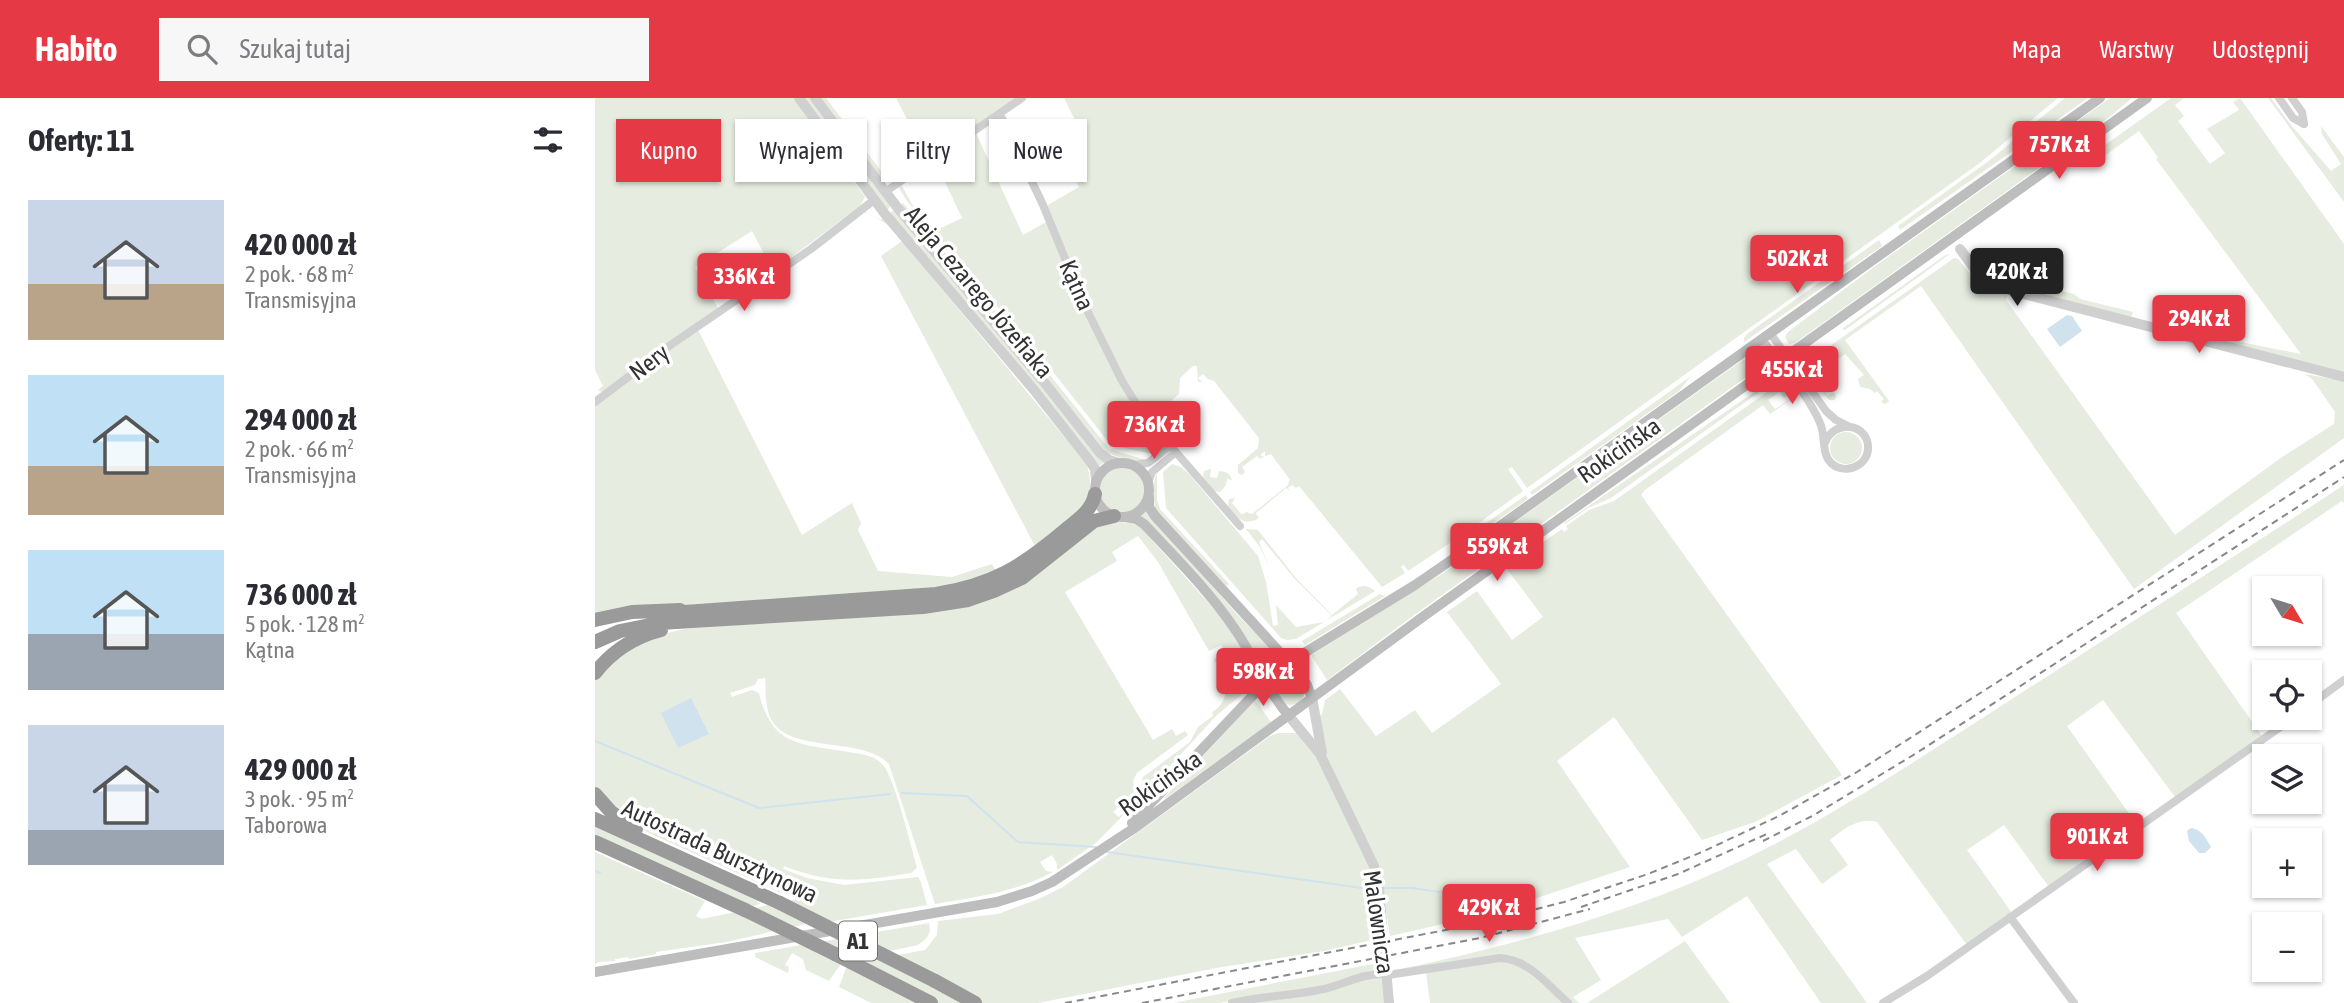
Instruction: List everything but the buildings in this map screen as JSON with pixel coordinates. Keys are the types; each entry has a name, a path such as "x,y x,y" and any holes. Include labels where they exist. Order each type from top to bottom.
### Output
{"highway":[{"path":"595,620 652,610 695,610 936,594 966,589 1002,576 1034,556 1087,511 1092,503 1095,487"},
{"path":"595,642 620,631 641,626 923,607 977,597 1022,578 1094,521 1104,517 1120,517"},
{"path":"595,632 625,620 695,610"},
{"path":"595,673 618,649 647,634 686,625 745,619"},
{"path":"595,794 617,817 682,857"},
{"name":"Autostrada Bursztynowa","path":"595,819 781,903 975,1003"},
{"name":"Autostrada Bursztynowa","path":"595,842 745,910 931,1003"}],"main road":[{"name":"Rokicińska","path":"1117,838 1265,681 1289,662 1461,554 2100,98"},
{"name":"Rokicińska","path":"595,972 997,902 1052,882 1136,827 1419,619 2147,98"},
{"path":"1289,716 1265,681 1242,639 1213,601 1144,524 1103,510 1095,487 1104,468 1119,463 1132,465 1143,473 1148,483 1149,507 1153,514 1289,662 1304,680 1312,698"},
{"path":"1120,517 1142,509 1149,496"}],"street":[{"name":"Aleja Cezarego Józefiaka","path":"799,98 874,200 1089,460 1095,468 1095,487"},
{"name":"Aleja Cezarego Józefiaka","path":"815,98 885,192 1100,453 1119,463"},
{"path":"885,192 1022,98"},
{"path":"2279,98 2293,118 2304,124 2302,111 2292,98"},
{"name":"Kątna","path":"1000,114 1043,205 1083,302 1122,381 1139,409 1240,526"},
{"name":"Nery","path":"595,402 874,200"},
{"path":"1964,230 1960,249 1979,275 2001,288 2344,377"},
{"path":"1943,245 1960,249"},
{"path":"1766,336 1826,411 1860,432 1866,441 1867,454 1859,465 1846,469 1834,465 1826,455 1824,432 1817,416 1783,359"},
{"path":"1825,443 1833,431 1847,426"},
{"path":"1132,465 1148,463 1173,449"},
{"path":"1148,483 1152,472 1173,449"},
{"path":"2322,696 2344,680"},
{"name":"Malownicza","path":"1312,698 1326,766"},
{"name":"Malownicza","path":"1289,716 1313,744 1326,766 1377,877 1389,1003"},
{"path":"1883,1003 1927,976 2276,730"},
{"path":"2010,917 2074,1003"},
{"path":"1232,1003 1319,990 1371,974 1388,975 1492,958 1512,959 1527,966 1568,1003"},
{"path":"1896,994 1903,1003"}],"shaded area":[{"path":"595,98 794,98 809,119 735,119 735,182 854,182 865,197 860,206 773,271 752,231 695,267 719,310 602,392 598,390 603,386 595,370"},
{"path":"804,98 810,98 826,119 820,119"},
{"path":"821,98 826,98 842,119 837,119"},
{"path":"896,98 1018,98 975,127 975,119 907,119"},
{"path":"1064,98 2058,98 1981,162 1527,488 1512,467 1508,469 1523,491 1462,535 1457,528 1454,530 1459,537 1408,571 1404,565 1401,567 1405,573 1382,587 1299,486 1296,488 1292,485 1288,488 1291,492 1286,488 1256,513 1259,518 1253,521 1241,520 1228,506 1229,499 1235,498 1232,503 1242,515 1246,512 1252,514 1287,486 1290,480 1271,454 1265,456 1265,451 1260,455 1264,457 1260,459 1257,456 1242,467 1245,472 1242,475 1238,473 1238,465 1258,448 1259,438 1214,381 1203,374 1198,378 1202,382 1198,382 1197,366 1193,366 1180,378 1179,394 1157,417 1145,410 1130,389 1097,326 1048,210 1048,205 1079,187 1076,182 1087,182 1087,119 1074,119"},
{"path":"2065,98 2088,98 1900,230 1898,226 1990,160"},
{"path":"2110,98 2132,98 2107,119 1795,343 1789,344 1785,337 1788,332"},
{"path":"2171,98 2184,98 2175,105 2184,116 2178,121 2210,164 2225,153 2207,129 2239,110 2233,102 2240,98 2344,244 2344,372 2225,342 2221,338 2301,354 2156,159 2158,157 2139,131 2103,157 2098,150"},
{"path":"2268,98 2271,98 2331,171 2341,164 2322,134 2321,126 2344,157 2344,202"},
{"path":"975,134 989,161 989,182 999,182 1023,235 1046,222 1135,409 1133,412 1157,442 1157,448 1152,454 1111,445 1053,372 907,201 899,188 904,183 902,186 912,204 935,231 962,218 945,182 975,182"},
{"path":"867,152 881,171 881,179 867,160"},
{"path":"867,174 891,206 887,210 866,182"},
{"path":"903,203 1050,375 1109,449 1146,460 1125,459 1106,452 900,205"},
{"path":"894,210 1105,462 1098,467 890,213"},
{"path":"873,216 881,220 883,218 1085,462 1090,482 1086,503 1056,533 1028,554 991,576 967,584 927,590 635,608 595,615 595,405 698,330 802,535 852,503 861,523 858,530 878,571 952,577 992,564 996,571 1035,546 881,256 902,241 887,224"},
{"path":"1879,240 1882,246 1744,342 1747,334"},
{"path":"1950,254 1845,330 1842,329 1944,256"},
{"path":"1954,258 1958,259 1982,287 2007,295 2006,300 2175,535 2282,457 2334,424 2335,412 2313,380 2305,374 2344,381 2344,438 2134,589 1921,286 1845,340 1889,401 1885,404 1881,402 1884,399 1877,391 1875,393 1860,387 1858,379 1864,375 1845,354 1813,377 1827,396 1833,393 1836,395 1835,400 1829,400 1806,369 1809,361"},
{"path":"2044,290 2058,294 2062,291 2074,294 2080,299 2133,312 2131,318 2043,295"},
{"path":"1744,359 1753,372 1327,680 1311,655 1443,573"},
{"path":"1691,376 1679,391 1532,495 1530,492"},
{"path":"1777,385 1784,385 1790,394 1784,398 1779,392 1768,400 1775,409 1793,398 1770,414 1763,405 1641,495 1842,775 1755,822 1702,840 1614,717 1557,761 1630,867 1492,913 1390,936 1380,873 1328,760 1318,716 1322,714 1325,700 1340,689 1376,736 1415,710 1432,733 1501,684 1447,612 1477,591 1512,640 1543,617 1507,569 1495,576 1562,529 1564,532 1568,529 1566,526 1589,510 1614,501"},
{"path":"1763,386 1765,388 1611,498 1564,523"},
{"path":"1846,432 1857,437 1862,448 1857,459 1846,464 1835,459 1830,448 1835,437"},
{"path":"1172,464 1189,474 1258,556 1266,582 1273,626 1278,625 1276,605 1296,627 1324,622 1296,639 1281,638 1166,508 1163,472"},
{"path":"1122,468 1131,469 1138,474 1143,481 1143,499 1138,506 1131,511 1122,512 1113,511 1106,506 1101,499 1100,490 1101,481 1106,474 1113,469"},
{"path":"1211,469 1210,477 1217,478 1219,471 1227,473 1232,480 1227,479 1220,492 1214,491 1203,478 1204,471"},
{"path":"1157,473 1157,500 1160,509 1229,584 1227,586 1156,511 1153,492"},
{"path":"2344,485 2344,503 2342,501 2176,613 2252,722 2252,730 2258,730 2262,736 2175,797 2103,700 2067,726 2137,825 2049,887 2004,825 1967,850 2012,913 1967,945 1877,822 1857,823 1830,840 1848,865 1822,884 1796,849 1767,864 1867,1003 1821,1003 1747,896 1682,937 1668,919 1575,938 1601,980 1573,997 1579,1003 1572,1003 1528,963 1510,955 1396,970 1485,950 1574,925 1661,895 1745,859 1841,807 1903,769"},
{"path":"1526,495 1528,499 1467,541 1465,538"},
{"path":"1147,511 1235,612 1273,651 1259,662 1140,516"},
{"path":"1111,521 1140,527 1223,619 1252,666 1249,669 1247,690 1217,715 1146,792 1141,787 1143,777 1190,742 1198,727 1213,716 1212,712 1225,696 1225,675 1232,672 1227,675 1235,688 1245,682 1243,678 1247,675 1232,650 1214,663 1215,658 1225,652 1221,645 1209,651 1158,562 1138,536 1112,552 1117,561 1065,592 1153,740 1172,729 1176,736 1185,731 1188,735 1137,773 1133,781 1135,792 1113,812 1119,817 1139,799 1097,842 1057,870 1052,855 1040,862 1046,871 1053,872 1039,879 995,893 935,904 889,764 877,755 808,741 779,729 768,712 765,678 758,679 755,685 730,693 732,697 752,690 759,693 772,725 782,734 805,745 866,755 883,765 897,798 917,868 911,873 847,880 817,876 784,866 783,869 807,878 844,885 918,877 927,905 810,923 726,942 656,952 629,959 615,959 595,965 595,852 705,901 696,916 702,919 797,899 801,894 797,881 789,875 781,893 649,833 619,813 600,793 595,786 595,681 613,661 647,640 685,629 910,612 1099,523"},
{"path":"1246,529 1258,530 1296,578 1332,615 1358,594 1358,587 1365,586 1375,591 1324,622 1332,616 1294,578 1262,539 1259,542 1270,569 1260,547"},
{"path":"1380,594 1385,596 1305,645 1302,641"},
{"path":"1285,672 1296,675 1305,692 1302,699 1295,704 1284,704 1274,688 1275,680"},
{"path":"1255,700 1271,722 1165,799 1164,798"},
{"path":"1298,733 1316,754 1372,872 1381,938 1324,951 1216,968 1038,1003 871,1003 839,987 850,964 925,950 937,935 938,921 998,914 1063,887 1270,736"},
{"path":"595,823 760,898 757,902 761,904 749,907 595,838"},
{"path":"929,923 928,936 918,945 843,961 829,981 806,970 803,959 792,953 785,965 789,967 788,973 755,957 755,953"},
{"path":"1685,941 1730,1003 1587,1003"},
{"path":"1501,960 1523,968 1564,1003 1430,1003 1426,972"},
{"path":"1383,962 1384,971 1306,990 1258,995 1220,1003 1173,1003"},
{"path":"1384,977 1385,1003 1240,1003 1364,978"}],"water":[{"path":"2067,315 2072,316 2082,331 2060,347 2047,329"},
{"path":"691,698 709,734 678,748 661,713"},
{"path":"2191,828 2200,832 2211,847 2205,853 2199,853 2189,841 2187,831"}],"waterway":[{"path":"595,741 759,808 890,794"},
{"path":"902,793 967,796 1018,842 1096,847"},
{"path":"1107,852 1369,889"},
{"path":"595,871 600,873"},
{"path":"1384,888 1412,888 1474,897"},
{"path":"1483,899 1506,901"}],"railway":[{"path":"1065,1003 1477,924 1564,902 1648,874 1702,852 1781,815 1857,772 2344,460"},
{"path":"1763,841 1814,815 1915,754 2344,477"},
{"path":"1581,907 1678,874 1769,833"},
{"path":"1142,1003 1480,938 1590,909"}]}
